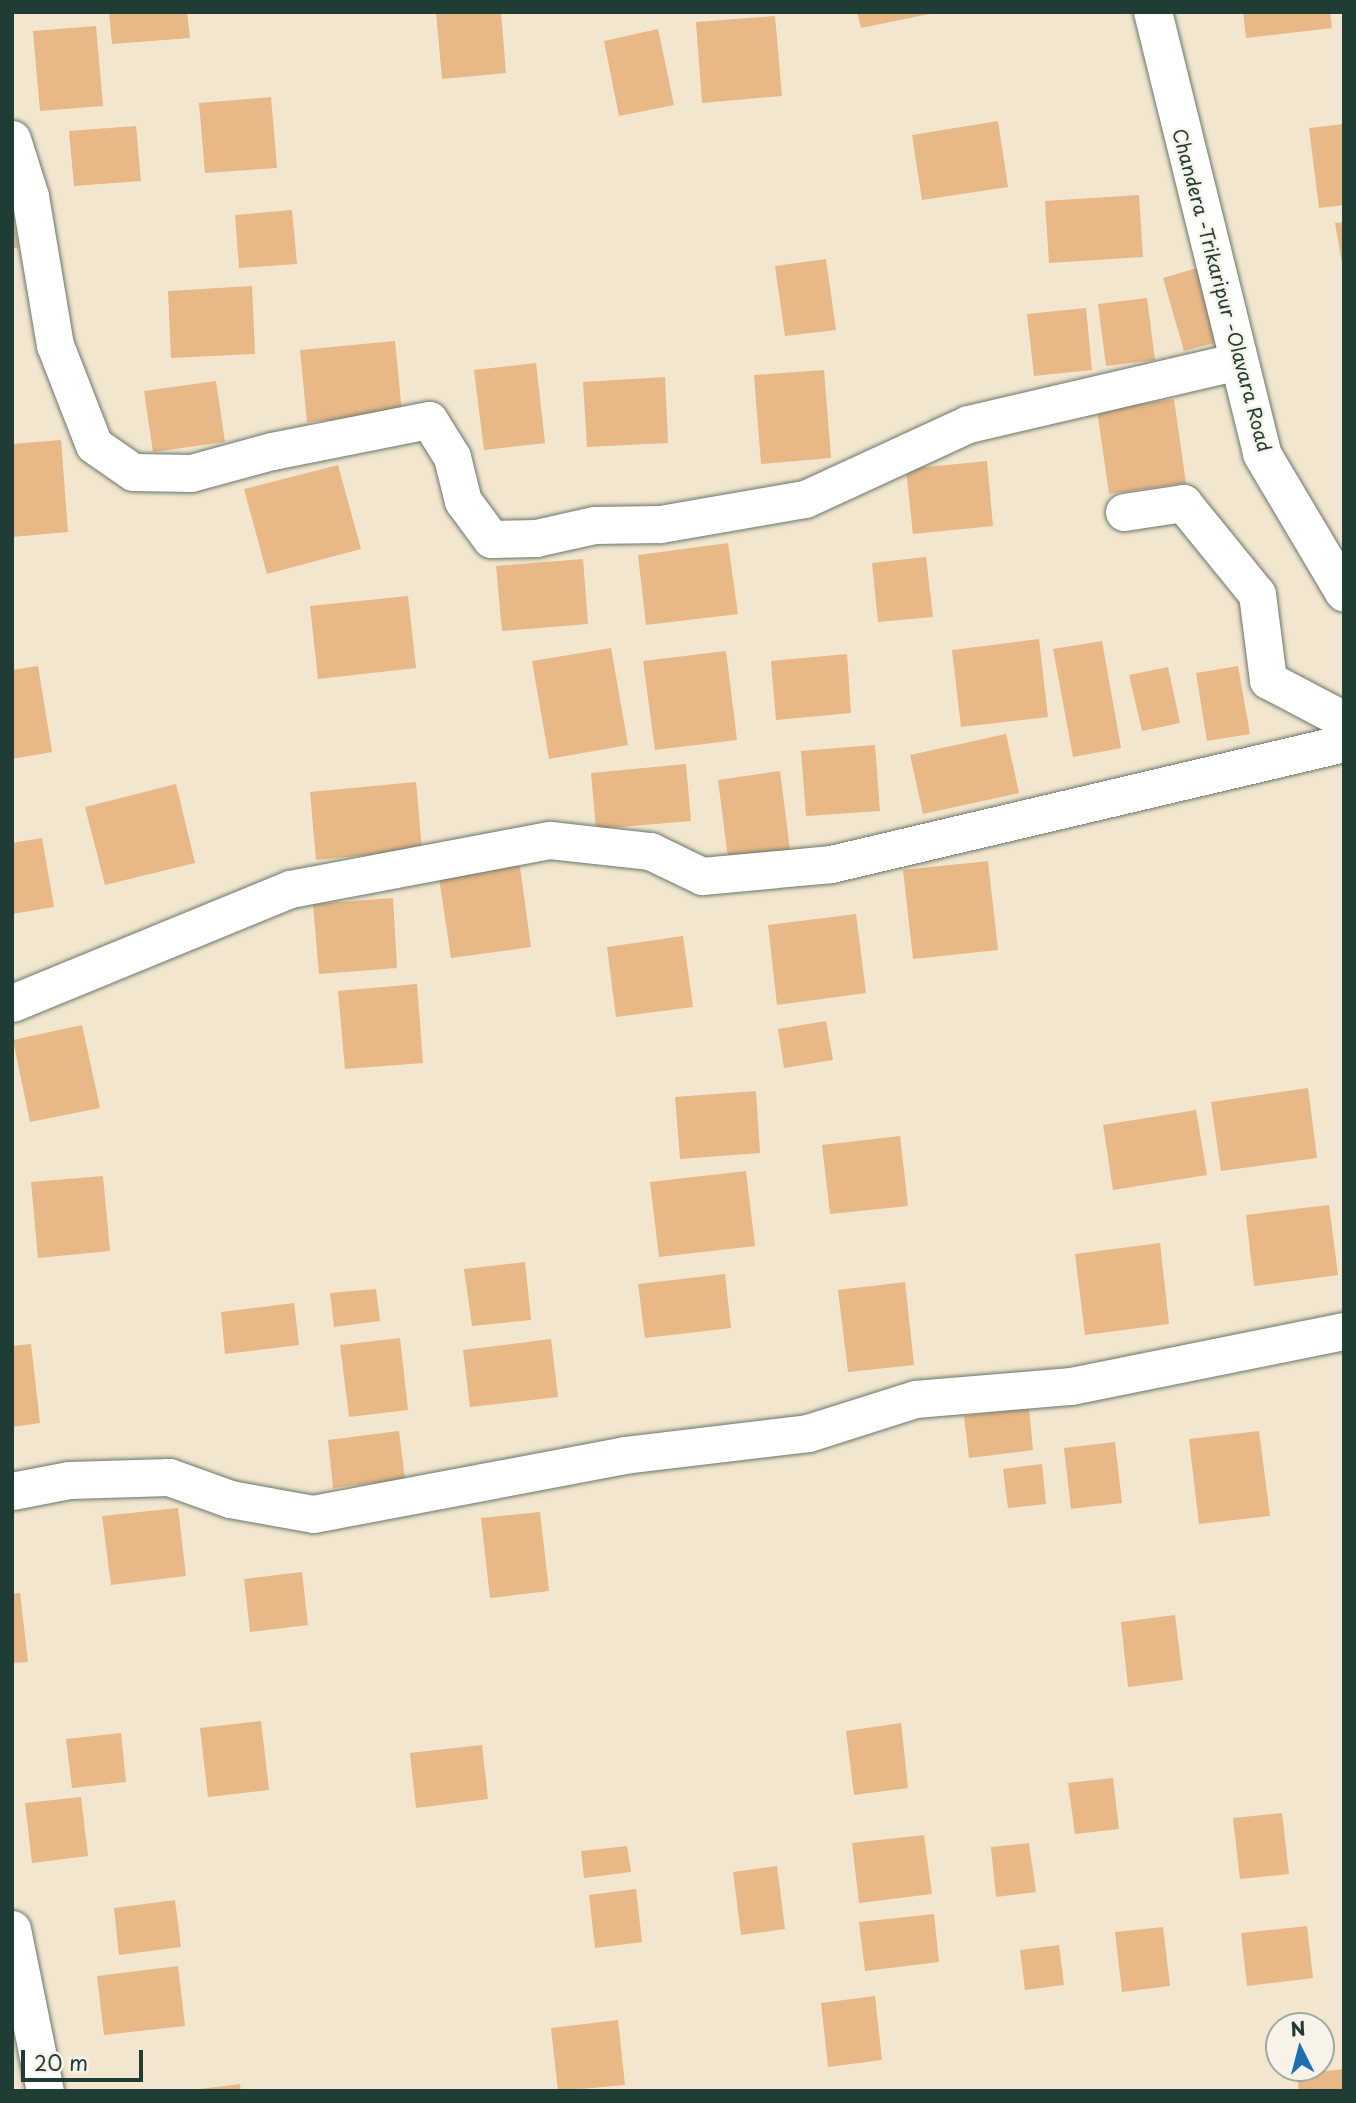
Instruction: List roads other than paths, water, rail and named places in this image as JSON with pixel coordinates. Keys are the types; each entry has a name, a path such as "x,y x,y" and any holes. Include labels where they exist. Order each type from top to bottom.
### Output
{"main road":[{"name":"Chandera -Trikaripur -Olavara Road","path":"1153,12 1262,454 1344,592"}],"street":[{"path":"12,139 30,196 55,345 94,445 133,472 191,473 272,451 429,420 452,457 463,501 491,539 536,538 594,525 660,524 805,499 968,424 1239,361"},
{"path":"1124,512 1183,503 1257,594 1268,680 1344,720"},
{"path":"12,1003 290,889 550,840 650,851 702,876 831,864 1344,743"},
{"path":"12,1491 69,1480 169,1477 230,1499 313,1514 624,1455 808,1433 915,1399 1071,1386 1344,1331"},
{"path":"12,1928 44,2091"}]}
